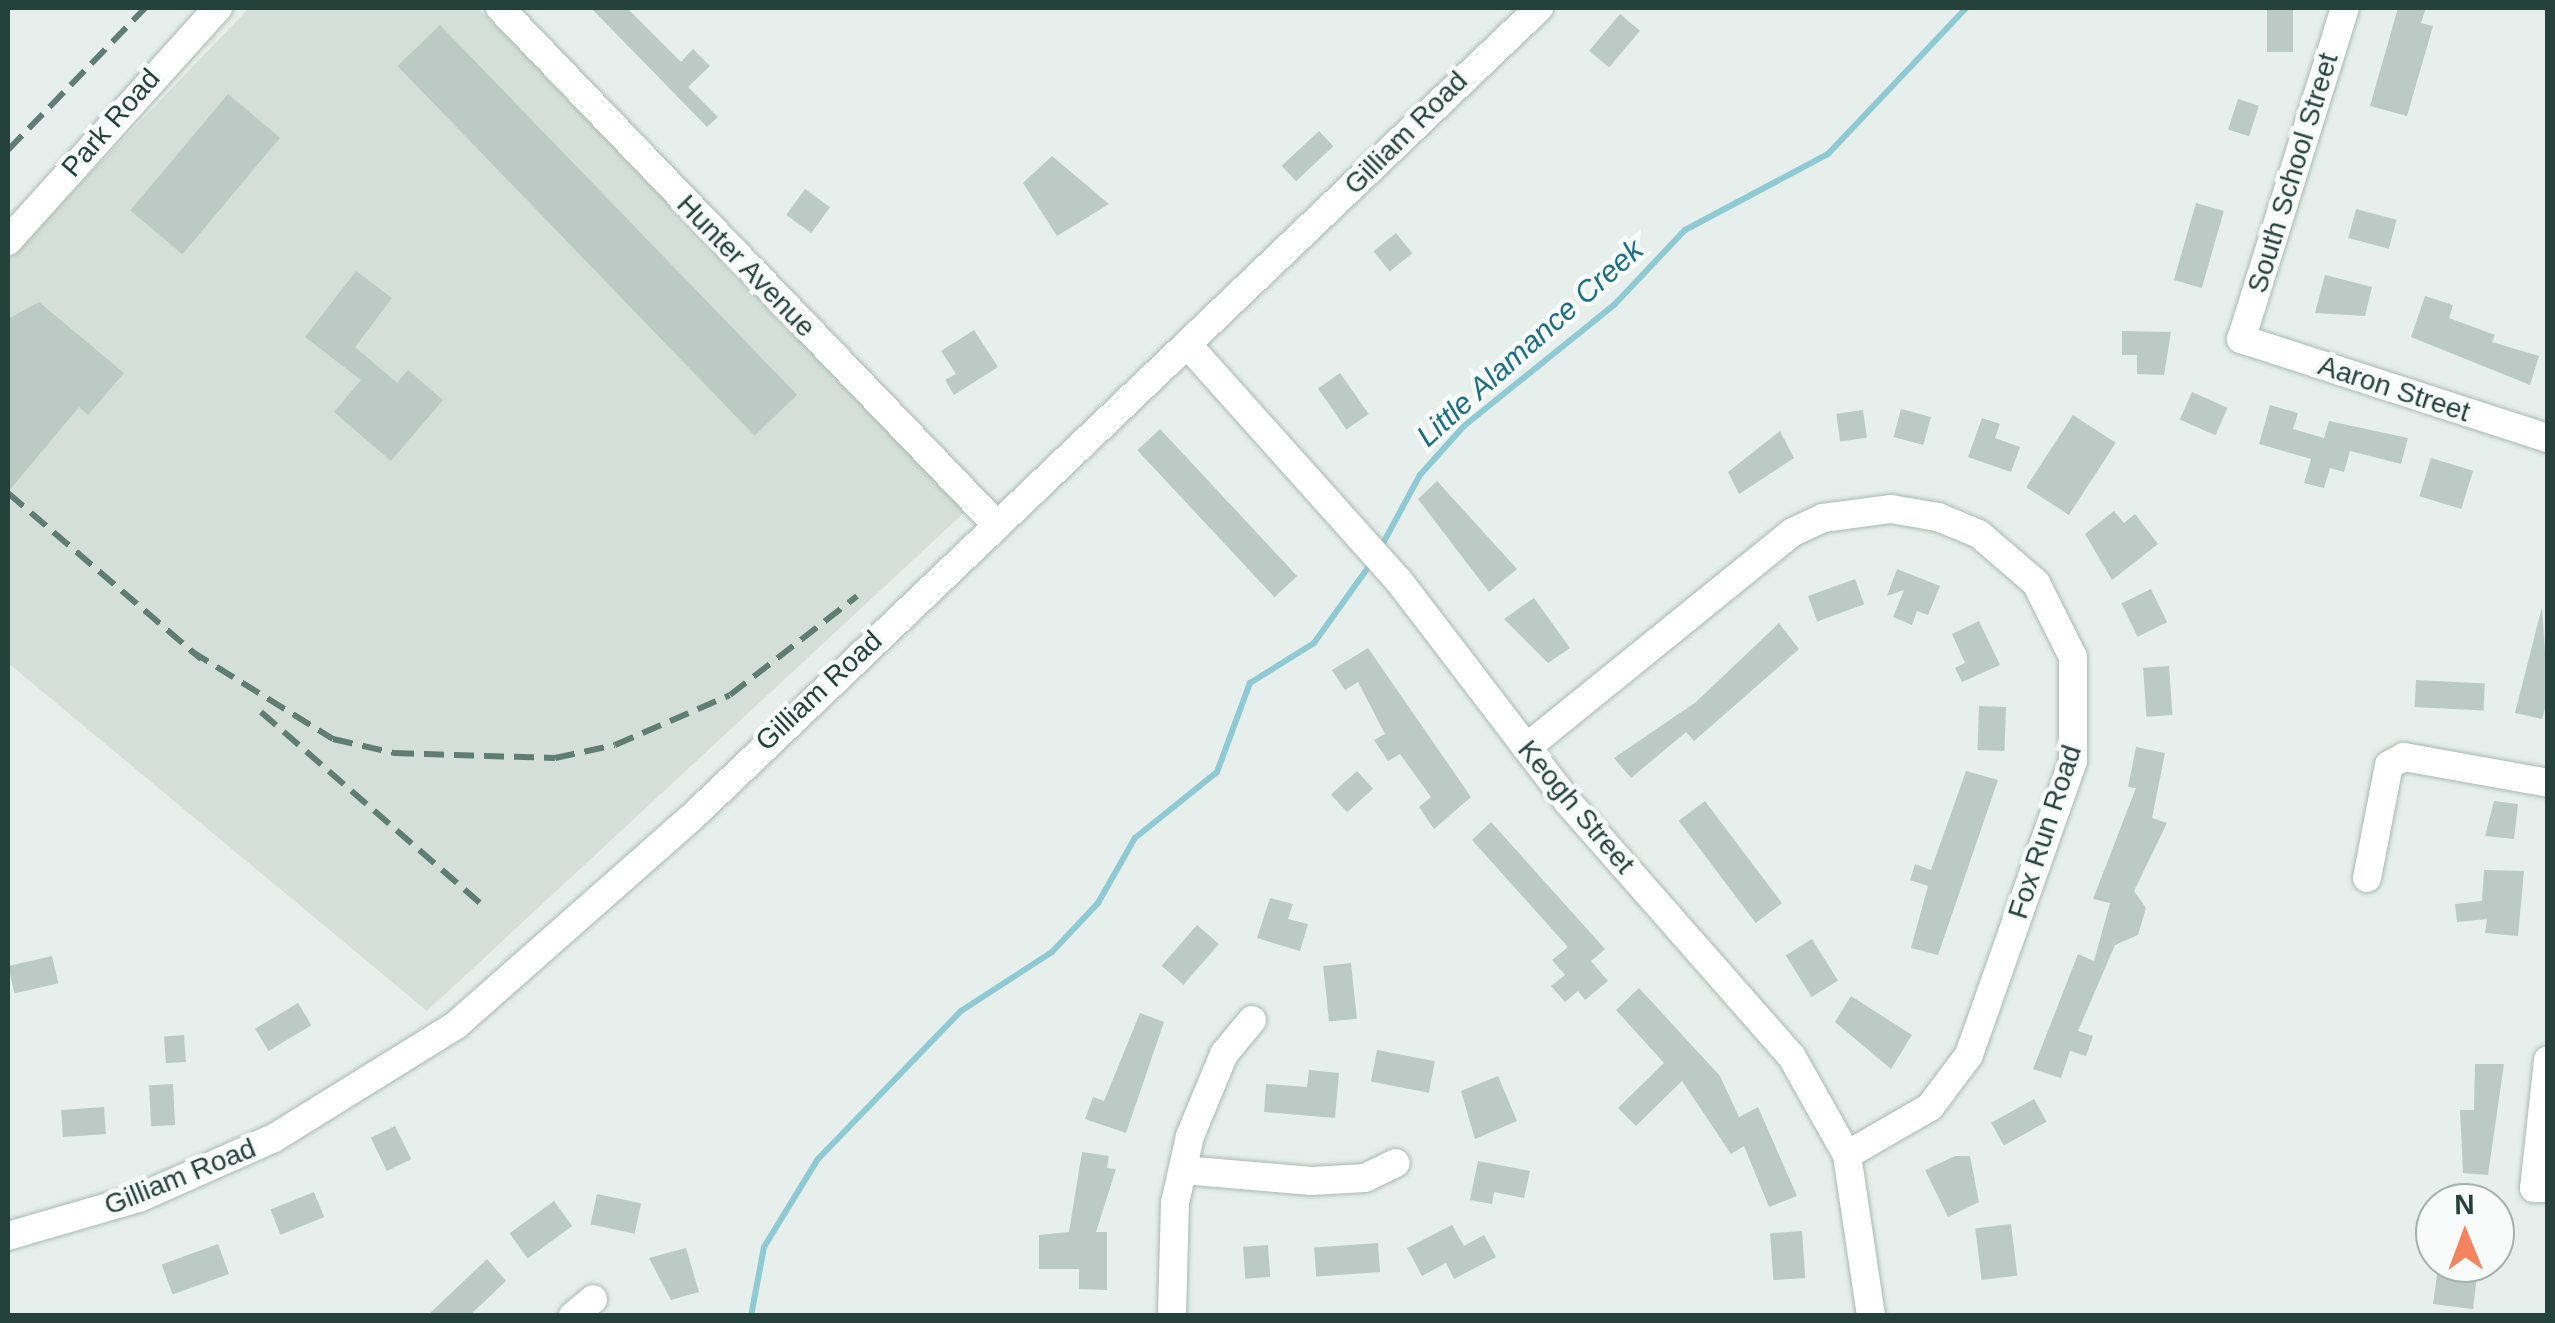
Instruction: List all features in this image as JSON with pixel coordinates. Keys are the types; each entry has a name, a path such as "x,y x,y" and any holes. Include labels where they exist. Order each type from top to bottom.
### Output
{"street":[{"name":"Park Road","path":"8,242 218,8"},
{"name":"Hunter Avenue","path":"500,8 994,522"},
{"name":"Gilliam Road","path":"8,1236 139,1198 274,1138 456,1024 691,818 994,522 1539,8"},
{"name":"South School Street","path":"2241,339 2345,8"},
{"name":"Aaron Street","path":"2241,339 2548,438"},
{"name":"Keogh Street","path":"1186,344 1399,582 1526,748 1770,1028 1847,1156 1870,1316"},
{"name":"Fox Run Road","path":"1526,748 1793,532 1823,518 1892,509 1938,516 1980,534 2036,583 2073,657 2073,761 1970,1054 1930,1107 1847,1156"},
{"path":"2367,878 2389,765 2404,756 2548,783"},
{"path":"1172,1316 1183,1170 1208,1084 1252,1020"},
{"path":"2540,1188 2548,1060"},
{"path":"1183,1170 1312,1181 1365,1178 1396,1163"}],"shaded area":[{"path":"249,8 478,8 968,509 427,1011 8,663 8,259"}],"building":[{"path":"591,8 627,8 681,62 693,49 710,66 688,87 718,117 707,127"},
{"path":"2267,8 2293,8 2293,52 2267,52"},
{"path":"2398,8 2426,8 2421,23 2433,26 2407,116 2370,106"},
{"path":"1620,14 1640,31 1609,67 1589,51"},
{"path":"440,25 797,395 755,436 398,66"},
{"path":"228,94 280,138 182,254 130,210"},
{"path":"2238,99 2259,106 2249,136 2228,129"},
{"path":"1319,131 1333,146 1296,181 1282,166"},
{"path":"1052,156 1109,204 1057,236 1023,183"},
{"path":"805,189 830,207 811,233 786,215"},
{"path":"2196,203 2224,211 2202,288 2174,280"},
{"path":"2356,209 2397,220 2389,249 2348,238"},
{"path":"1396,233 1412,253 1390,271 1373,251"},
{"path":"356,271 392,298 355,347 397,383 408,370 443,400 391,461 334,412 361,380 305,337"},
{"path":"2325,275 2372,287 2365,316 2315,313"},
{"path":"2425,296 2453,305 2449,318 2495,335 2492,342 2539,356 2530,385 2411,337"},
{"path":"39,302 124,373 88,415 79,407 8,492 8,319"},
{"path":"974,330 998,367 954,395 945,380 956,374 941,351"},
{"path":"2122,331 2171,332 2164,375 2137,374 2137,355 2122,355"},
{"path":"1340,373 1369,414 1347,429 1318,388"},
{"path":"2192,392 2228,408 2215,435 2180,419"},
{"path":"2270,405 2298,413 2293,429 2324,438 2329,421 2408,438 2401,464 2350,451 2344,472 2330,468 2324,488 2304,483 2311,459 2259,444"},
{"path":"1901,409 1931,417 1923,445 1893,437"},
{"path":"1863,410 1867,438 1840,441 1836,414"},
{"path":"2073,415 2116,443 2069,515 2026,487"},
{"path":"1982,418 2000,424 1995,438 2020,447 2011,472 1968,457"},
{"path":"1160,429 1297,576 1274,597 1137,450"},
{"path":"1780,431 1794,458 1739,494 1728,472"},
{"path":"2431,458 2473,471 2461,509 2419,496"},
{"path":"1437,481 1517,569 1489,592 1418,499"},
{"path":"2114,511 2124,523 2135,514 2158,544 2112,580 2085,534"},
{"path":"1897,569 1940,586 1928,615 1917,611 1912,625 1893,617 1904,590 1887,596"},
{"path":"1855,579 1864,604 1817,621 1808,596"},
{"path":"2151,589 2167,622 2138,637 2121,603"},
{"path":"1534,598 1570,648 1548,663 1504,619"},
{"path":"2542,607 2548,697 2542,719 2515,713"},
{"path":"1979,621 2000,665 1962,682 1955,668 1965,663 1952,634"},
{"path":"1779,623 1799,649 1694,741 1686,732 1631,778 1614,758 1696,702"},
{"path":"1368,648 1471,797 1434,829 1419,807 1431,797 1400,754 1388,761 1374,740 1385,734 1358,682 1345,690 1332,670"},
{"path":"2169,666 2172,715 2146,717 2143,668"},
{"path":"2416,680 2485,684 2483,711 2415,707"},
{"path":"1979,706 2006,707 2004,751 1977,750"},
{"path":"2136,747 2165,753 2152,818 2167,823 2134,891 2146,908 2138,935 2115,945 2078,1031 2093,1036 2086,1056 2070,1051 2061,1078 2033,1069 2078,954 2094,961 2110,903 2093,899 2136,788 2128,787"},
{"path":"1357,771 1373,789 1347,812 1331,794"},
{"path":"1966,771 1998,780 1938,955 1911,948 1928,886 1910,880 1915,864 1931,870"},
{"path":"1705,801 1782,903 1756,923 1679,821"},
{"path":"2494,801 2518,804 2514,839 2485,836"},
{"path":"1491,822 1605,949 1591,961 1608,981 1585,1000 1578,991 1565,1002 1551,986 1565,975 1552,960 1568,947 1472,840"},
{"path":"2484,870 2524,871 2518,936 2485,933 2487,919 2457,922 2455,904 2482,901"},
{"path":"1270,898 1293,904 1288,919 1308,924 1300,951 1257,938"},
{"path":"1197,925 1219,944 1183,985 1162,966"},
{"path":"1812,939 1838,981 1812,997 1786,955"},
{"path":"52,956 58,983 14,993 8,966"},
{"path":"1351,963 1357,1019 1329,1022 1323,966"},
{"path":"1639,988 1720,1076 1739,1117 1758,1107 1797,1196 1769,1207 1744,1146 1731,1154 1682,1081 1636,1126 1618,1108 1664,1063 1616,1010"},
{"path":"1851,996 1912,1035 1891,1069 1835,1022"},
{"path":"298,1003 311,1025 269,1051 255,1029"},
{"path":"1140,1013 1164,1022 1126,1133 1085,1119 1093,1097 1104,1101"},
{"path":"184,1035 186,1062 166,1063 164,1036"},
{"path":"1377,1050 1435,1061 1429,1093 1371,1081"},
{"path":"2475,1064 2504,1064 2488,1175 2463,1173 2460,1110 2474,1110"},
{"path":"1309,1070 1339,1073 1335,1118 1264,1112 1266,1084 1307,1087"},
{"path":"1498,1076 1517,1121 1475,1139 1461,1091"},
{"path":"173,1084 175,1125 151,1126 149,1085"},
{"path":"2034,1099 2047,1122 2004,1145 1991,1123"},
{"path":"104,1107 106,1134 63,1137 61,1110"},
{"path":"395,1126 411,1159 387,1171 371,1138"},
{"path":"1082,1152 1109,1156 1107,1168 1116,1169 1096,1232 1107,1232 1107,1290 1079,1289 1079,1269 1039,1269 1039,1235 1069,1232"},
{"path":"1955,1156 1970,1156 1979,1202 1948,1217 1925,1170"},
{"path":"1478,1161 1530,1171 1524,1198 1494,1192 1492,1204 1470,1200"},
{"path":"314,1192 324,1217 281,1235 270,1210"},
{"path":"597,1194 641,1203 635,1234 591,1224"},
{"path":"554,1201 572,1226 528,1258 510,1233"},
{"path":"2011,1224 2017,1276 1982,1280 1975,1228"},
{"path":"1452,1225 1464,1246 1484,1235 1496,1257 1454,1279 1446,1263 1422,1276 1407,1248"},
{"path":"1802,1231 1805,1278 1773,1280 1770,1233"},
{"path":"1378,1243 1380,1272 1316,1276 1314,1247"},
{"path":"218,1244 229,1274 173,1295 162,1265"},
{"path":"1268,1245 1270,1277 1245,1279 1243,1247"},
{"path":"686,1248 699,1292 671,1300 649,1258"},
{"path":"487,1259 506,1281 469,1316 427,1316"},
{"path":"2436,1283 2476,1283 2473,1309 2433,1304"}],"waterway":[{"name":"Little Alamance Creek","path":"1381,547 1420,475 1464,426 1615,304 1685,230 1828,154 1966,8"},
{"name":"Little Alamance Creek","path":"751,1316 764,1247 818,1159 961,1011 1052,952 1098,903 1135,838 1217,772 1250,683 1314,643 1372,562"}],"railway":[{"path":"8,150 145,8"},
{"path":"8,493 201,659"},
{"path":"191,651 333,739 394,753 555,758 615,745 730,695 857,596"},
{"path":"261,712 480,903"}]}
